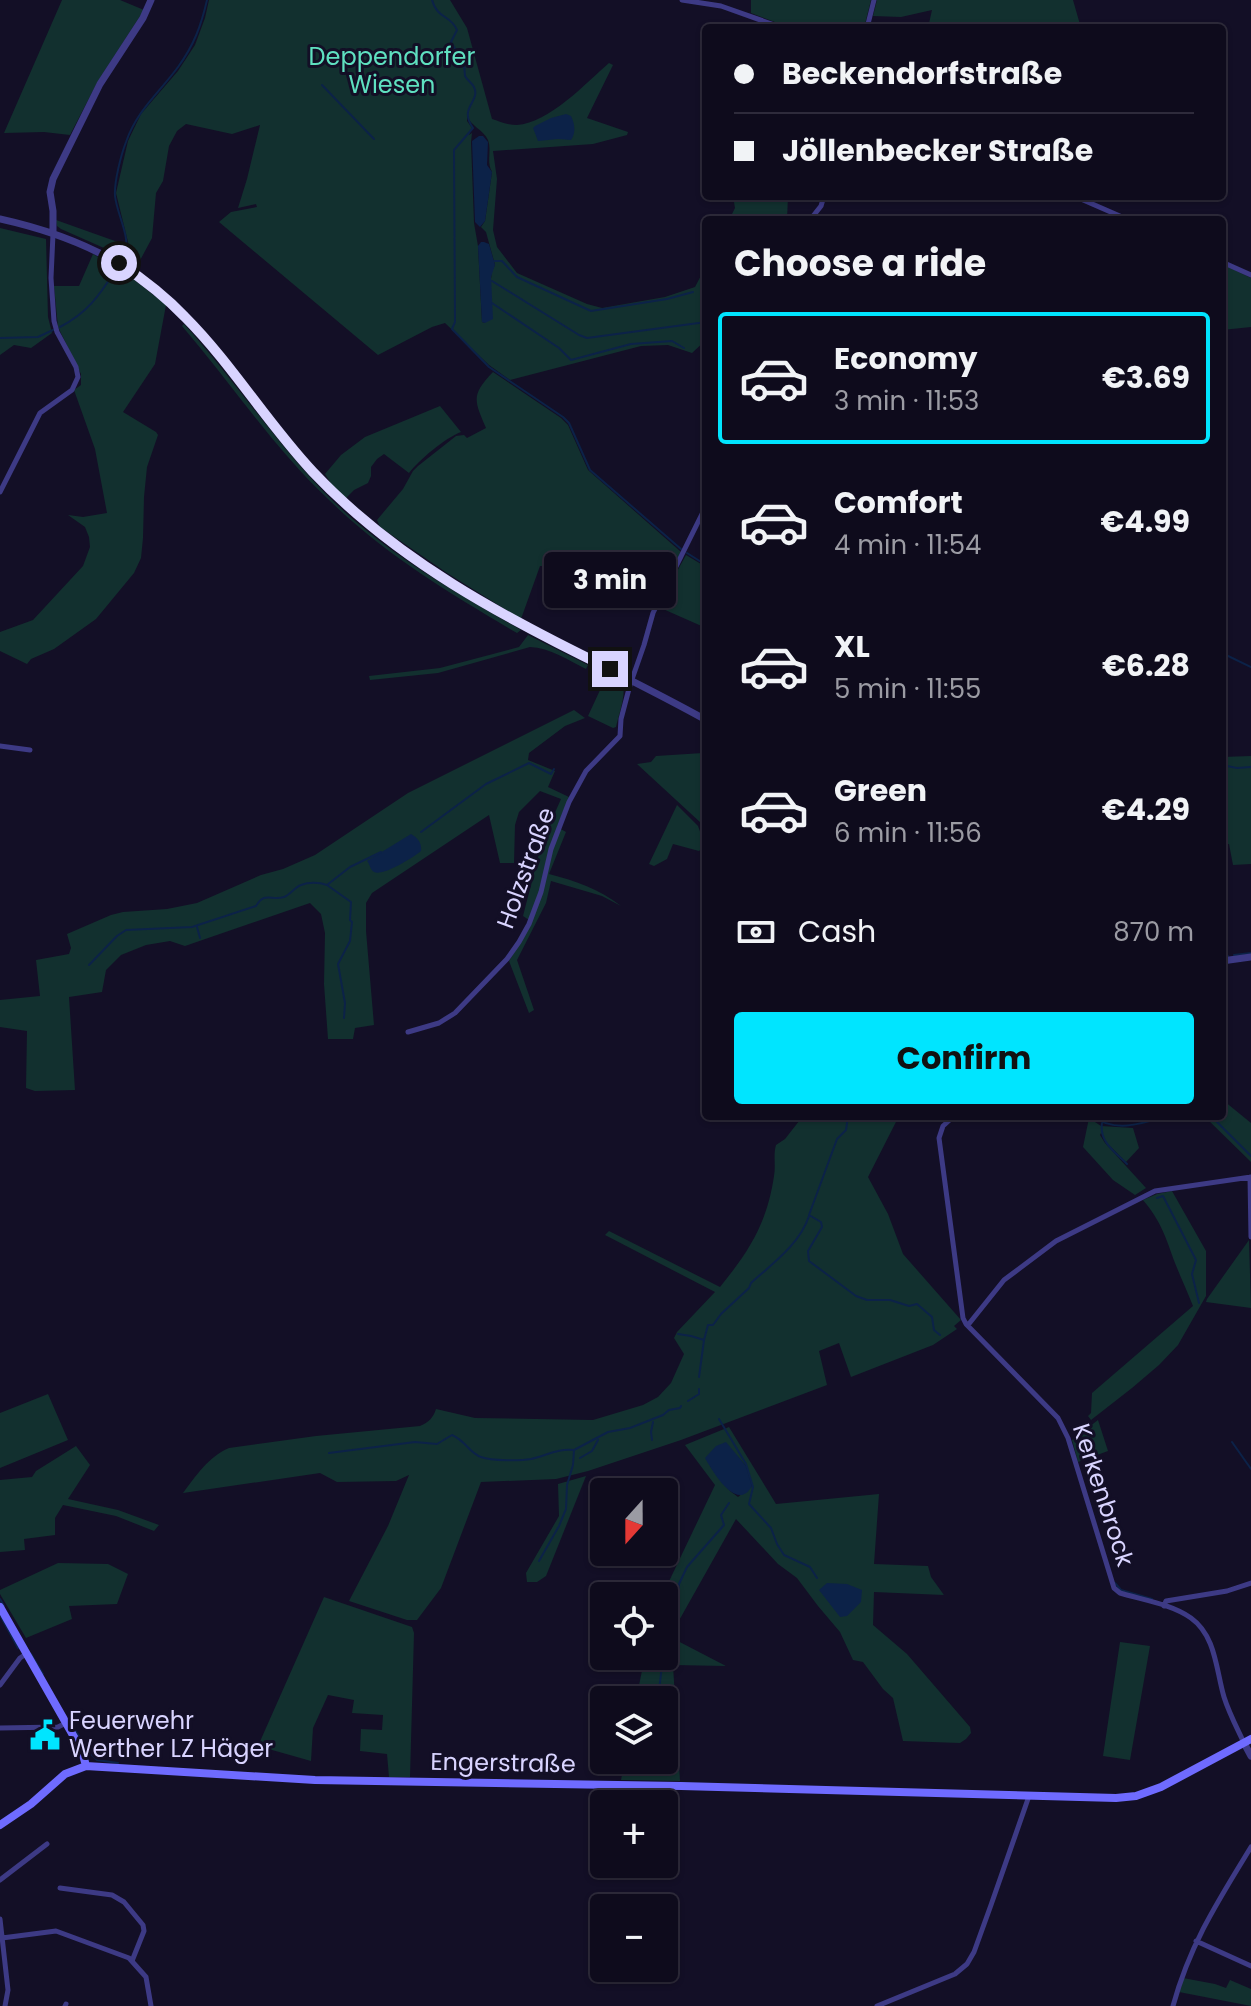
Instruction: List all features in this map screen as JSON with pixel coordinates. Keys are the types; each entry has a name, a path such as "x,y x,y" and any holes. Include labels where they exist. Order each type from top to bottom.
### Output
{"main road":[{"path":"0,1607 82,1751 86,1766 65,1774 31,1804 0,1825"},
{"name":"Engerstraße","path":"86,1766 315,1780 1105,1798 1136,1796 1161,1787 1247,1741"}],"street":[{"path":"0,492 40,413 72,390 78,377 54,321 51,278 53,211 50,192 53,179 100,84 143,18 151,0"},
{"path":"682,0 721,6 772,24"},
{"path":"868,24 874,0"},
{"path":"1083,200 1120,216"},
{"path":"0,219 53,233 102,253 161,293 203,336 310,469 344,503 421,564 486,605 702,718"},
{"path":"1226,264 1251,275"},
{"name":"Holzstraße","path":"408,1032 439,1023 455,1013 507,959 519,942 541,892 551,849 569,802 586,771 620,736 631,680 658,600 702,515"},
{"path":"0,746 30,750"},
{"path":"1226,960 1251,957"},
{"path":"950,1120 943,1126 939,1138 963,1318 967,1326 1004,1280 1056,1241 1155,1191 1250,1177 1251,1237"},
{"name":"Kerkenbrock","path":"967,1326 1058,1418 1068,1438 1112,1586 1120,1593 1191,1618 1204,1632 1214,1653 1224,1699 1247,1741"},
{"path":"1164,1606 1166,1601 1227,1591 1251,1583"},
{"path":"0,1685 20,1658 27,1654"},
{"path":"0,1728 58,1727 66,1723"},
{"path":"1247,1741 1251,1756"},
{"path":"877,2006 955,1974 971,1959 1029,1795"},
{"path":"0,1880 47,1844"},
{"path":"1173,2006 1196,1941 1251,1847"},
{"path":"60,1888 112,1895 124,1902 143,1925 144,1931 132,1961"},
{"path":"0,1919 8,1990 5,2006"},
{"path":"2,1938 56,1931 129,1958 146,1977 151,2006"},
{"path":"1196,1941 1251,1966"}],"green space":[{"path":"62,0 120,0 144,10 98,81 70,135 4,133"},
{"name":"Deppendorfer Wiesen","path":"209,0 432,0 434,6 433,0 450,0 467,28 492,119 514,125 529,123 554,110 609,63 613,65 587,118 628,132 627,135 593,144 493,151 497,179 493,230 497,247 517,273 602,308 665,297 695,287 702,274 702,344 692,353 668,345 641,346 510,380 489,365 445,323 378,355 219,222 231,212 257,207 256,204 238,208 260,125 232,134 186,124 177,131 169,146 163,181 156,193 152,238 137,266 61,229 56,220 129,246 116,193 128,141 141,114 178,71 195,45","holes":["467,115 488,140 492,172 485,221 481,227 486,232 495,265 485,323 482,322 474,223 472,133 469,135 472,128"]},
{"path":"751,0 871,0 865,24 780,24 751,13"},
{"path":"877,0 1073,0 1080,24 929,24 932,10 901,17 873,16"},
{"path":"734,200 788,200 787,216 731,216 735,208"},
{"path":"0,228 46,239 48,317 52,333 31,348 14,345 0,355"},
{"path":"93,254 128,275 166,305 155,364 123,412 158,435 147,467 141,558 134,573 96,619 27,664 0,651 0,632 33,620 83,566 90,547 89,537 85,527 68,515 83,517 107,513 95,449 74,390 81,385 81,374 58,327 54,286 79,286"},
{"path":"1226,266 1251,278 1251,327 1226,330"},
{"path":"184,324 292,456 351,518 421,570 521,630 517,633 442,588 349,519 289,458 182,326"},
{"path":"493,372 561,418 568,425 588,470 681,552 657,594 638,589 604,566 540,566 521,619 380,527 377,520 418,466 456,436 464,435 467,438 486,428 477,398"},
{"path":"440,406 461,432 433,450 409,473 384,454 371,467 368,483 345,499 335,490 325,474 341,455 365,437"},
{"path":"686,555 702,565 702,626 663,609 659,604"},
{"path":"528,635 588,665 586,669 552,652 530,647 438,673 370,680 369,676 440,668 519,647"},
{"path":"607,675 620,682 624,690 616,727 613,728 588,716"},
{"path":"574,710 585,718 565,726 529,753 528,760 555,771 548,787 569,797 557,827 566,832 549,874 587,886 621,906 602,896 551,881 546,903 517,960 534,1010 529,1013 509,961 532,922 523,916 542,842 561,799 540,791 519,812 515,825 514,863 500,863 489,815 372,893 366,903 366,931 374,1025 355,1028 353,1039 328,1039 324,984 325,933 321,914 310,903 185,946 170,941 146,945 121,955 106,970 102,992 69,997 75,1090 35,1091 26,1088 27,1031 0,1027 0,1000 40,996 36,960 69,954 71,948 67,934 123,912 197,903 315,855 408,793"},
{"path":"702,753 702,826 637,764 651,762 656,756"},
{"path":"1251,756 1251,864 1233,865 1229,844 1226,844 1226,757"},
{"path":"677,805 698,826 702,848 699,851 673,844 667,859 654,866 649,864"},
{"path":"1226,1103 1251,1123 1251,1162 1208,1120 1226,1120"},
{"path":"800,1120 897,1120 868,1177 888,1214 903,1254 961,1320 954,1326 957,1329 933,1345 851,1377 839,1343 819,1351 827,1385 588,1471 556,1479 481,1482 441,1588 417,1620 407,1620 349,1601 388,1526 409,1475 396,1481 337,1482 320,1473 183,1493 209,1462 229,1448 420,1426 434,1415 436,1409 475,1418 593,1420 643,1405 658,1397 671,1383 684,1354 674,1338 677,1332 715,1292 605,1235 609,1231 720,1287 740,1261 762,1222 771,1193 776,1145"},
{"path":"1089,1120 1101,1126 1133,1128 1139,1148 1126,1162 1100,1135 1105,1143 1146,1188 1135,1195 1113,1180 1083,1147"},
{"path":"1172,1191 1206,1251 1206,1296 1178,1345 1159,1365 1091,1420 1088,1416 1091,1413 1092,1393 1193,1306 1162,1230 1143,1200"},
{"path":"1249,1240 1251,1308 1206,1302 1207,1299"},
{"path":"48,1394 68,1440 0,1468 0,1413"},
{"path":"1098,1420 1108,1451 1078,1462 1072,1440"},
{"path":"729,1427 776,1504 879,1494 874,1564 928,1566 931,1577 944,1595 874,1592 873,1625 907,1654 970,1727 971,1733 966,1739 960,1743 903,1741 893,1698 863,1662 853,1660 840,1632 797,1578 778,1564 736,1519 678,1622 678,1582 669,1582 715,1485 685,1445","holes":["736,1455 746,1466 752,1486 738,1497 710,1466"]},
{"path":"76,1446 90,1465 68,1499 118,1510 159,1525 154,1531 116,1516 63,1505 55,1518 55,1535 24,1539 25,1550 0,1552 0,1480 32,1477 36,1471"},
{"path":"586,1476 546,1576 537,1582 527,1582 526,1573 559,1516 558,1484"},
{"path":"58,1563 108,1564 128,1574 117,1604 69,1606 72,1619 26,1638 0,1590"},
{"path":"324,1597 412,1627 410,1777 389,1777 387,1754 360,1751 361,1729 382,1730 383,1715 352,1713 354,1700 328,1695 313,1728 311,1761 258,1746"},
{"path":"678,1641 726,1666 678,1665"},
{"path":"1120,1642 1150,1646 1130,1760 1103,1756"},
{"path":"642,1670 673,1670 674,1686 639,1686"},
{"path":"678,1748 680,1781 621,1780 622,1774 678,1774"},
{"path":"1183,1978 1226,1988 1230,1980 1251,1989 1251,2006 1179,1992"}],"water":[{"path":"566,114 571,116 574,125 571,140 538,141 535,126"},
{"path":"479,136 488,142 487,165 492,172 485,221 480,227 475,222 472,141"},
{"path":"481,242 489,244 495,265 491,277 493,319 485,323 482,322 478,246"},
{"path":"411,834 419,841 421,851 391,869 378,873 373,871 367,861"},
{"path":"726,1442 746,1466 752,1486 746,1493 733,1493 705,1458 716,1446"},
{"path":"827,1583 847,1584 862,1590 861,1602 847,1616 840,1617 819,1590"}],"waterway":[{"path":"125,255 125,233 115,196 124,147 142,111 188,51 207,0"},
{"path":"432,0 437,11 457,30 451,42 475,92 468,115 473,128 454,150 455,322 452,329 489,367 563,417 569,423 590,470 681,549"},
{"path":"322,85 374,139"},
{"path":"494,261 502,261 517,277 591,311 693,292"},
{"path":"60,327 92,303 115,271"},
{"path":"492,281 587,338 702,323"},
{"path":"492,303 559,348 571,360 631,344 672,341 684,348"},
{"path":"0,338 38,337 53,330"},
{"path":"687,553 702,562"},
{"path":"1226,655 1251,667"},
{"path":"421,832 486,784 529,763 551,774 554,769"},
{"path":"1226,766 1251,767"},
{"path":"344,1018 345,1003 338,964 350,941 351,902 327,885 350,867 381,852"},
{"path":"89,965 126,930 192,927 256,906 265,898 284,897 304,884 327,885"},
{"path":"197,927 200,938"},
{"path":"1234,955 1251,953"},
{"path":"847,1120 846,1130 837,1139 809,1215 821,1222 822,1227 808,1251 809,1261 856,1296 909,1306 917,1304 932,1317 934,1330 940,1335"},
{"path":"1098,1120 1119,1126 1152,1120"},
{"path":"1215,1120 1251,1156"},
{"path":"1102,1123 1105,1141 1127,1164"},
{"path":"1157,1198 1163,1196 1196,1260 1192,1274 1199,1303"},
{"path":"678,1334 704,1340 708,1325 713,1325 751,1283 784,1253 799,1236 809,1216"},
{"path":"699,1377 704,1340"},
{"path":"688,1401 699,1394 699,1389"},
{"path":"539,1561 566,1509 574,1450 608,1432 630,1428 681,1406"},
{"path":"719,1419 746,1464 753,1487 749,1504 771,1528 784,1555 810,1567 817,1578"},
{"path":"652,1440 653,1422"},
{"path":"329,1453 415,1442 437,1444 452,1435 477,1455 492,1459 526,1460 557,1451 574,1450"},
{"path":"580,1458 592,1451 598,1440"},
{"path":"1232,1442 1251,1469"},
{"path":"678,1595 679,1584 687,1567 724,1525 721,1515 729,1503"},
{"path":"1115,1583 1121,1590 1152,1599"},
{"path":"0,1599 4,1606"},
{"path":"1,1617 18,1648"},
{"path":"31,1654 43,1674"},
{"path":"660,1686 661,1670"},
{"path":"72,1726 84,1743"},
{"path":"89,1752 97,1760 118,1763"}],"place":[{"name":"Feuerwehr Werther LZ Häger","path":"45,1735"}],"route":[{"path":"119,263 151,285 187,318 310,469 370,525 421,564 486,605 610,669"}]}
